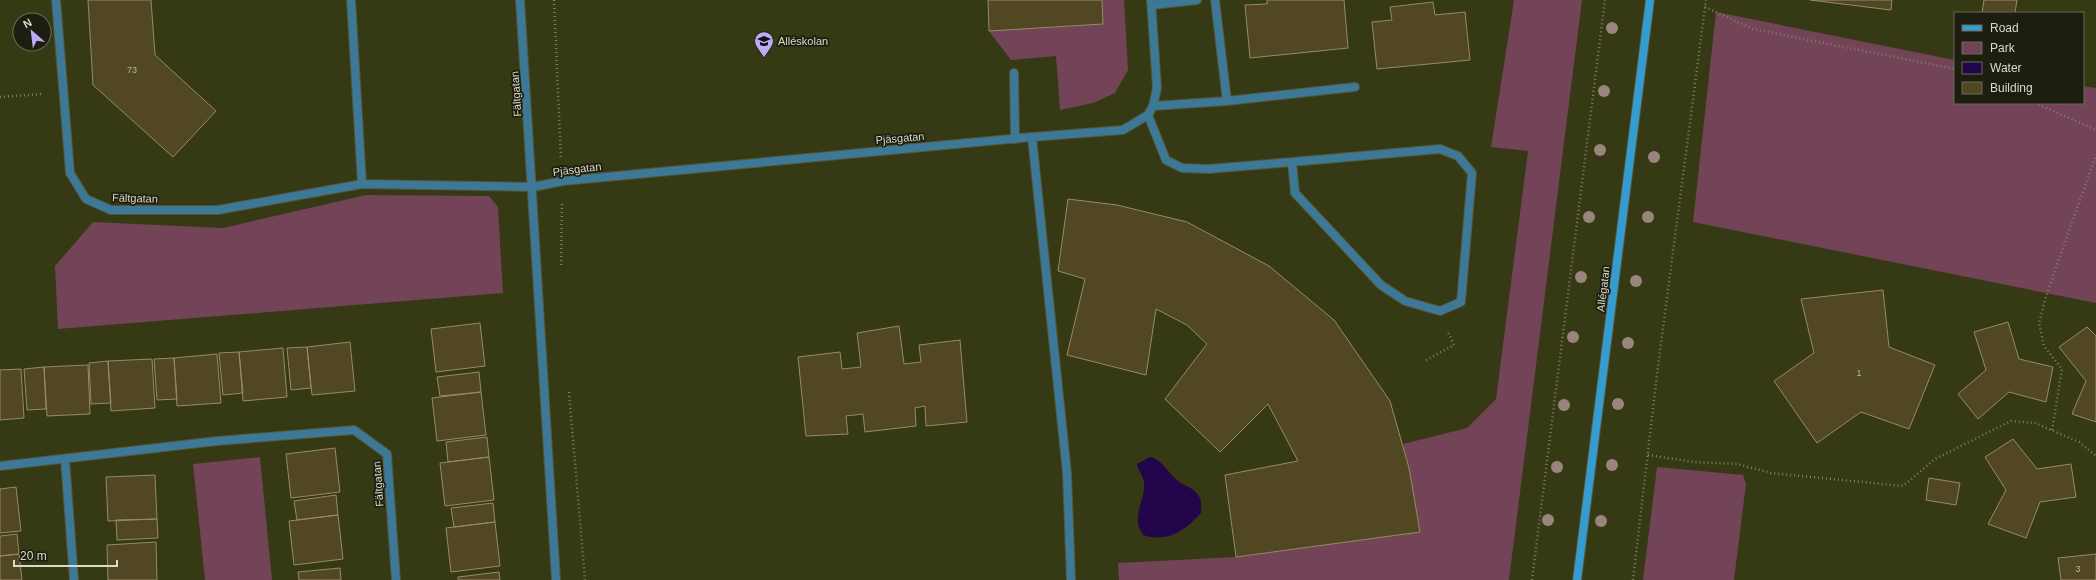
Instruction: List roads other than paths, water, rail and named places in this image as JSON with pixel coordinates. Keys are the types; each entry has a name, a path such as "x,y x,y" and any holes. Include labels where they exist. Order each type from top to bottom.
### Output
{"street":[{"name":"Fältgatan","path":"56,0 62,92 70,174 86,199 111,210 218,210 362,184 533,187"},
{"path":"351,0 362,184"},
{"name":"Fältgatan","path":"520,0 533,187 556,580"},
{"path":"1152,2 1197,0"},
{"path":"1215,0 1227,101"},
{"name":"Allégatan","path":"1577,580 1650,0"},
{"name":"Pjäsgatan","path":"533,187 563,181 1032,137 1123,130 1148,115 1153,106 1158,88 1152,2"},
{"path":"1014,73 1015,139"},
{"path":"1153,106 1227,101 1355,87"},
{"path":"1148,115 1166,160 1182,168 1208,169 1440,149 1458,156 1472,173 1460,302 1440,311 1405,301 1381,285 1294,193 1292,162"},
{"path":"1032,137 1067,473 1071,580"},
{"name":"Fältgatan","path":"0,466 217,442 354,430 387,454 396,580"},
{"path":"65,459 74,580"}],"water":[{"path":"1150,457 1162,464 1174,478 1194,491 1201,501 1201,513 1182,530 1168,536 1152,537 1143,535 1139,528 1138,515 1143,496 1144,482 1137,464"}],"place":[{"name":"Alléskolan","path":"764,58"}]}
